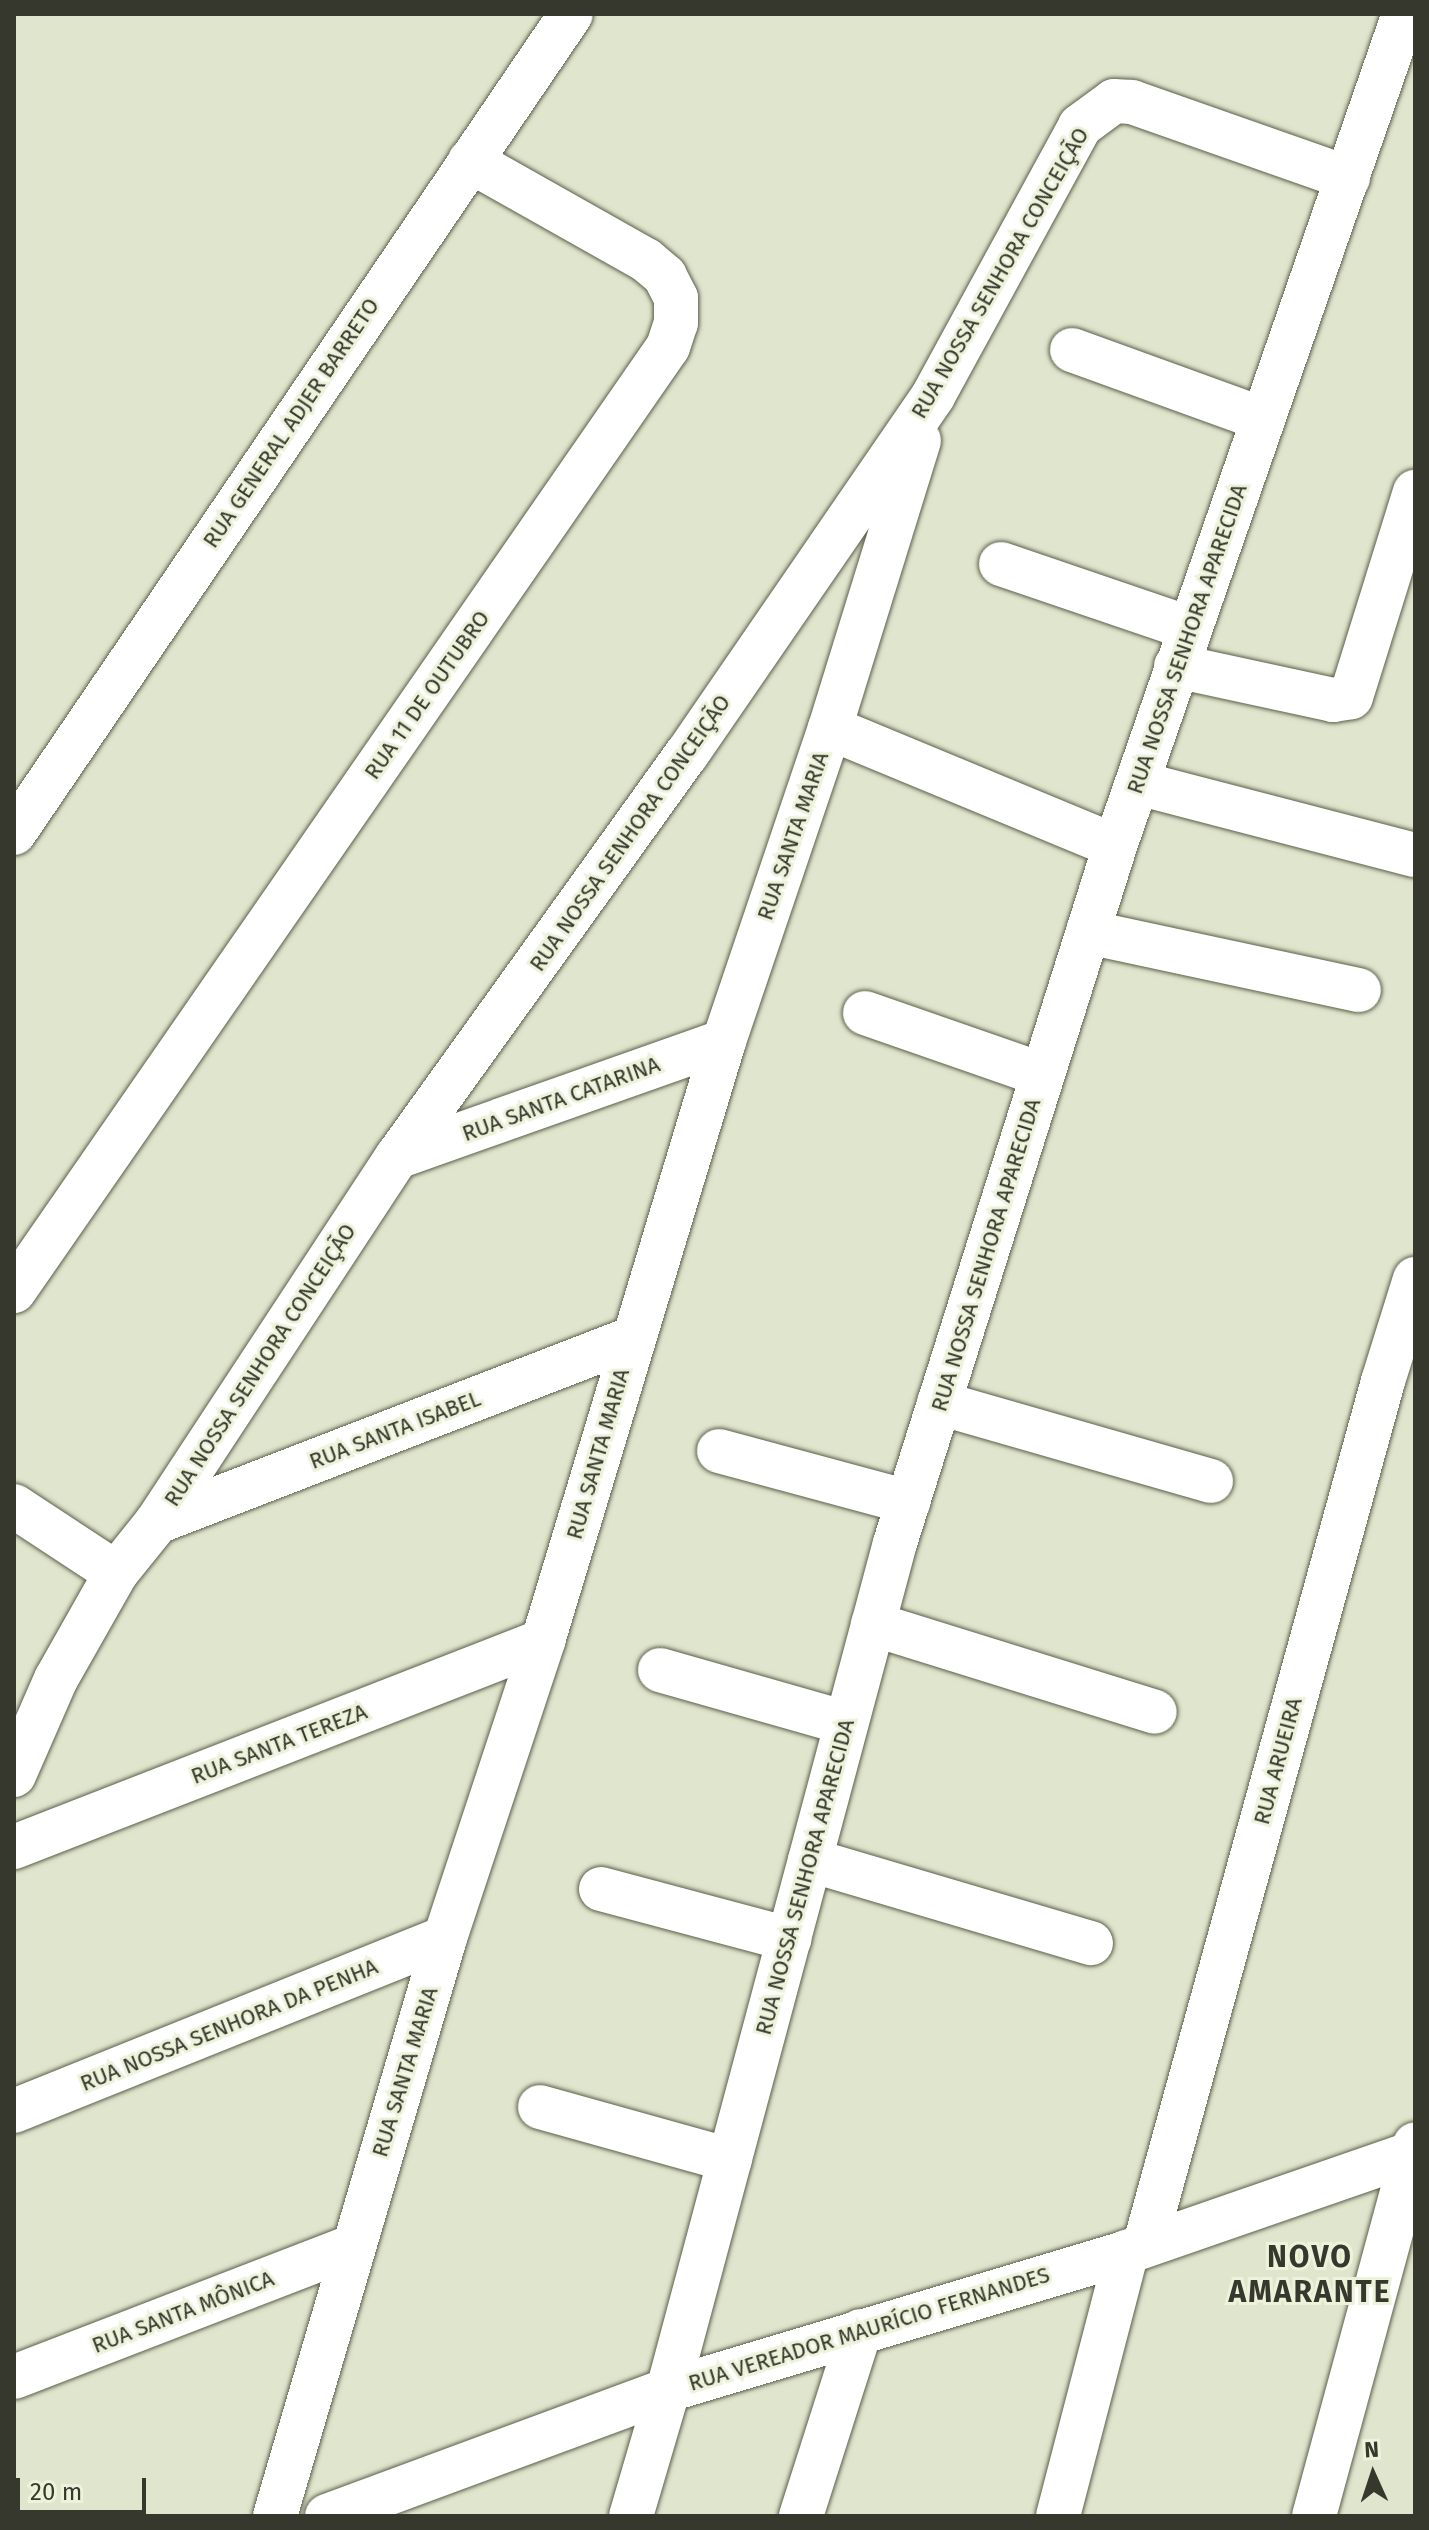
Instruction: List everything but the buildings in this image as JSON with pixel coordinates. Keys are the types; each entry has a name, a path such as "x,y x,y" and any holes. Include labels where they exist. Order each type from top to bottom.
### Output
{"street":[{"name":"RUA GENERAL ADJER BARRETO","path":"14,833 571,14"},
{"name":"RUA NOSSA SENHORA APARECIDA","path":"631,2516 668,2390 908,1502 1115,846 1404,14"},
{"name":"RUA NOSSA SENHORA CONCEIÇÃO","path":"14,1775 56,1679 116,1573 157,1522 397,1157 687,754 933,396 1080,126 1114,101 1132,102 1348,178"},
{"name":"RUA 11 DE OUTUBRO","path":"14,1291 668,347 676,323 676,298 665,276 646,260 470,161"},
{"path":"1072,350 1263,419"},
{"name":"RUA SANTA MARIA","path":"275,2516 445,1938 543,1641 724,1041 830,728 933,396"},
{"path":"1001,564 1183,647 1333,700 1351,697 1415,492"},
{"path":"830,728 1115,846"},
{"path":"1138,783 1415,855"},
{"path":"1088,932 1359,990"},
{"path":"865,1013 1043,1075"},
{"name":"RUA SANTA CATARINA","path":"397,1157 724,1041"},
{"name":"RUA ARUEIRA","path":"1058,2516 1415,1279"},
{"name":"RUA SANTA ISABEL","path":"157,1522 633,1338"},
{"path":"939,1403 1211,1481"},
{"path":"719,1451 908,1502"},
{"path":"14,1506 116,1573"},
{"path":"873,1624 1155,1712"},
{"name":"RUA SANTA TEREZA","path":"14,1847 543,1641"},
{"path":"660,1670 846,1723"},
{"path":"810,1860 1091,1943"},
{"path":"601,1889 789,1939"},
{"name":"RUA NOSSA SENHORA DA PENHA","path":"14,2111 445,1938"},
{"path":"540,2107 730,2160"},
{"path":"1314,2516 1414,2149"},
{"name":"RUA VEREADOR MAURÍCIO FERNANDES","path":"327,2516 668,2390 1136,2248 1414,2149"},
{"name":"RUA SANTA MÔNICA","path":"14,2377 353,2246"},
{"path":"801,2516 860,2331"}],"district":[{"name":"NOVO AMARANTE","path":"1310,2274"}]}
